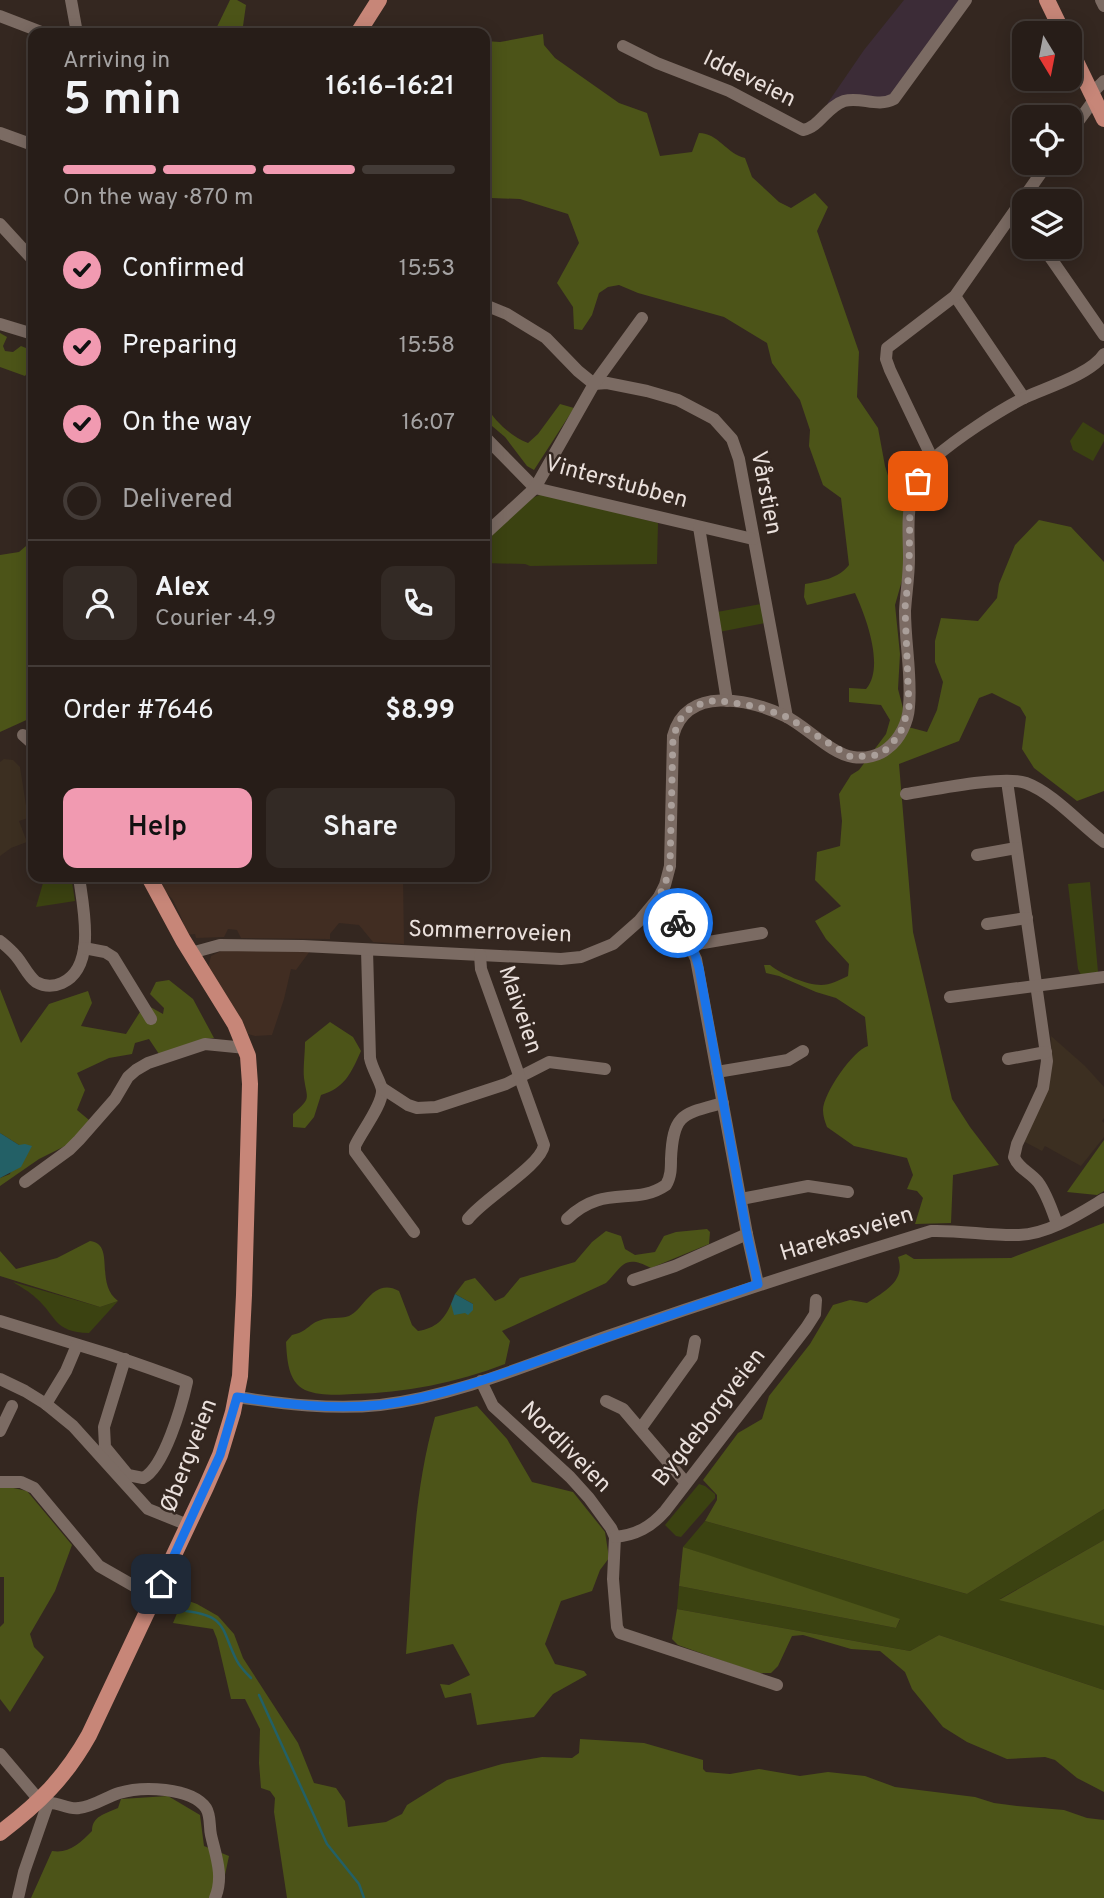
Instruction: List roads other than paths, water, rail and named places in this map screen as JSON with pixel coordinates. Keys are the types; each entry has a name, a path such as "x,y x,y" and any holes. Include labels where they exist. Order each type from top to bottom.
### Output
{"main road":[{"path":"361,28 379,0"},
{"path":"1046,0 1057,21"},
{"path":"1082,73 1104,119"},
{"name":"Øbergveien","path":"0,1833 45,1800 72,1764 89,1735 220,1455 237,1397 244,1295 250,1084 246,1048 236,1024 191,953 152,882"}],"street":[{"path":"71,0 76,28"},
{"name":"Iddeveien","path":"623,46 747,100 803,130 815,125 835,104 855,99 879,104 894,99 966,0"},
{"path":"1101,0 1104,6"},
{"path":"0,16 31,28"},
{"path":"1082,116 1104,81"},
{"path":"0,133 28,143"},
{"path":"1012,215 955,296 887,348 886,359 933,460 1024,398 1094,365 1104,354"},
{"path":"0,224 28,255"},
{"path":"1051,259 1104,335"},
{"path":"955,296 1024,398"},
{"path":"490,307 507,314 546,338 594,384"},
{"path":"490,529 535,488 594,384 642,318"},
{"path":"0,324 28,334"},
{"name":"Vårstien","path":"594,384 628,386 677,400 724,427 732,439 739,459 787,717"},
{"name":"Vinterstubben","path":"490,442 535,488 753,539"},
{"name":"Sommerroveien","path":"191,953 220,945 303,946 561,959 581,957 613,944 639,921 659,897 668,876 673,736 682,716 693,706 716,700 759,707 787,717 843,754 861,758 878,755 894,743 904,726 909,707 905,608 909,572 910,500 918,481 933,460"},
{"path":"699,527 727,701"},
{"path":"1007,781 1046,1052 1044,1088 1017,1144 1014,1157 1019,1166 1041,1186 1057,1224"},
{"path":"906,794 1007,781 1028,783 1104,842"},
{"path":"977,855 1016,848"},
{"path":"0,941 32,978 47,986 63,983 75,974 81,965 84,948 85,920 80,882"},
{"path":"659,897 691,945 699,968 758,1284"},
{"path":"987,924 1027,918"},
{"path":"691,945 762,933"},
{"path":"84,948 105,952 113,957 151,1019"},
{"path":"367,950 370,1058 372,1069 382,1088 380,1099 355,1146 355,1152 414,1231"},
{"name":"Maiveien","path":"468,1219 483,1203 536,1160 544,1145 484,978 480,955"},
{"path":"950,997 1104,978"},
{"path":"24,1182 79,1140 115,1100 128,1077 136,1070 148,1063 205,1044 246,1048"},
{"path":"717,1072 788,1060 803,1051"},
{"path":"1008,1059 1046,1052"},
{"name":"Maiveien","path":"382,1088 408,1105 417,1108 436,1107 520,1077 549,1062 605,1069"},
{"path":"567,1219 577,1209 595,1200 645,1194 666,1185 671,1174 673,1132 679,1120 694,1111 723,1103"},
{"path":"741,1199 808,1186 848,1192"},
{"name":"Harekasveien","path":"237,1397 308,1406 380,1405 419,1398 481,1381 758,1284 931,1231 1019,1235 1057,1224 1104,1199"},
{"path":"633,1280 675,1266 747,1234"},
{"name":"Bygdeborgveien","path":"615,1537 628,1536 654,1523 806,1328 816,1314 816,1300"},
{"path":"0,1321 125,1359 187,1382 177,1424 152,1471 143,1478 128,1475 109,1454 104,1440 107,1415 125,1359"},
{"path":"640,1428 692,1357 695,1341"},
{"path":"46,1404 66,1371 77,1345"},
{"path":"0,1379 46,1404 86,1439 142,1504 155,1513 188,1525"},
{"name":"Nordliveien","path":"481,1381 493,1406 583,1491 615,1537"},
{"path":"606,1401 623,1409 686,1483"},
{"path":"0,1431 12,1406"},
{"path":"0,1482 21,1482 34,1488 99,1566 155,1598"},
{"path":"615,1537 613,1580 617,1627 620,1633 777,1685"},
{"path":"0,1754 45,1800 70,1808 81,1808 116,1794 136,1790 169,1790 197,1801 209,1814 218,1857 220,1884 215,1898"},
{"path":"18,1898 45,1800"}],"water":[{"path":"0,1133 19,1145 32,1146 21,1167 0,1178"},
{"path":"455,1294 473,1304 473,1310 468,1315 454,1315 451,1304"}],"waterway":[{"path":"186,1611 200,1613 221,1626 238,1663 251,1678"},
{"path":"259,1695 327,1844 359,1884 364,1898"}]}
